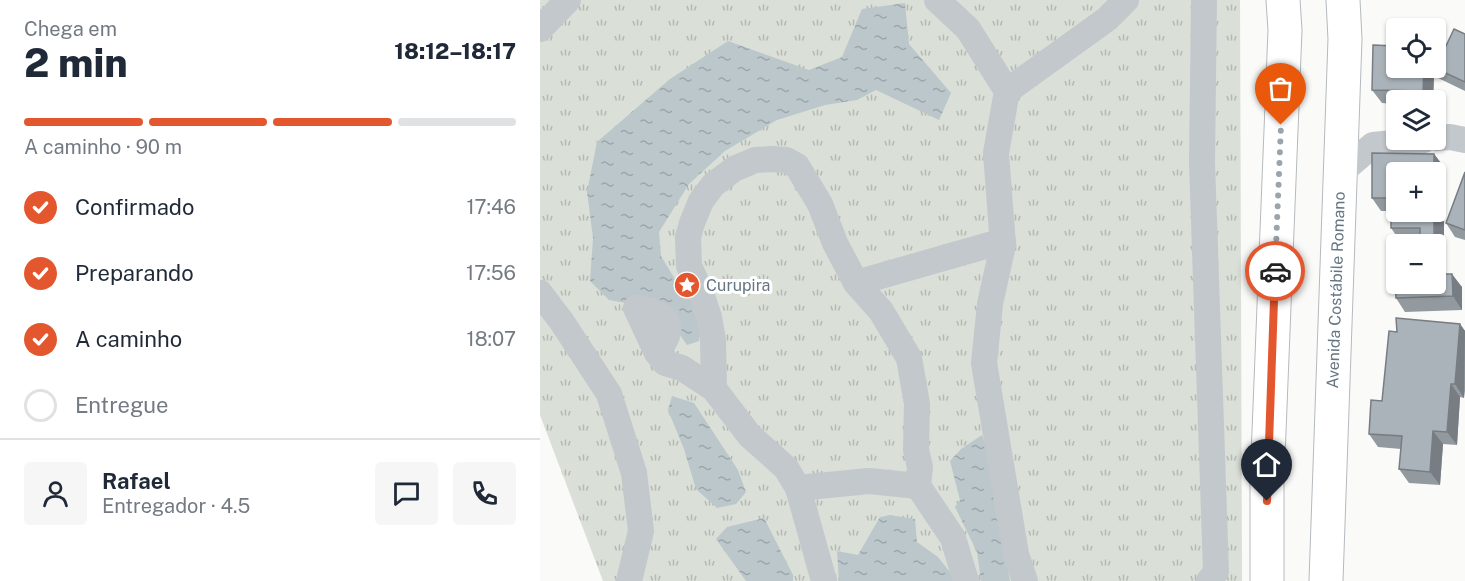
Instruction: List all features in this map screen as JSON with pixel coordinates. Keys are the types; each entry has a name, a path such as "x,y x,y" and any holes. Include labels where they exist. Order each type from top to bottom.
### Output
{"main road":[{"path":"1267,581 1267,482 1285,30 1283,0"},
{"name":"Avenida Costábile Romano","path":"1326,581 1345,39 1343,0"}],"street":[{"path":"542,17 568,0"},
{"path":"937,0 968,29 1007,91 996,153 1003,241 990,304 984,363 1016,554 1025,581"},
{"path":"1007,91 1107,19 1126,0"},
{"path":"1204,0 1202,162 1216,572 1209,581"},
{"path":"1341,125 1372,145"},
{"path":"1446,137 1465,140"},
{"path":"1340,173 1372,145 1386,144"},
{"path":"714,389 713,340 709,316 689,266 688,237 692,223 701,201 713,184 734,169 755,160 786,160 797,166 820,204 835,243 856,284 881,310 909,358 917,405 916,450 920,467 918,486 953,538 966,581"},
{"path":"856,284 1003,241"},
{"path":"540,293 609,394 634,473 641,531 630,581"},
{"path":"657,353 665,363 682,368 714,389 750,436 786,468 798,488 824,581"},
{"path":"798,488 869,481 918,486"}],"green space":[{"path":"540,0 1240,0 1242,581 603,581 540,415"}],"water":[{"path":"905,3 909,44 951,93 939,120 876,90 857,100 825,105 777,120 725,151 689,184 659,232 661,256 681,289 699,311 699,341 687,345 659,304 642,306 609,300 590,281 593,238 587,192 597,142 670,79 728,41 809,70 842,57 862,9"},
{"path":"672,396 694,403 738,470 746,492 736,504 717,508 696,489 684,449 668,410"},
{"path":"982,435 1000,485 1001,531 1010,581 981,581 977,552 955,507 960,500 950,461 961,449"},
{"path":"890,515 915,519 917,542 938,557 957,581 839,581 837,551 858,555 880,517"},
{"path":"764,518 793,575 793,581 746,581 716,539 727,527"}],"building":[{"path":"1454,29 1465,34 1465,82 1446,73 1446,46"},
{"path":"1373,45 1386,46 1386,78 1424,78 1423,90 1372,90"},
{"path":"1372,153 1434,154 1434,162 1386,162 1386,198 1372,198"},
{"path":"1465,172 1465,230 1446,223"},
{"path":"1391,222 1434,222 1434,234 1420,234 1420,228 1391,228"},
{"path":"1446,274 1452,274 1453,296 1396,298 1396,294 1446,294"},
{"path":"1396,318 1460,324 1455,384 1451,384 1447,432 1433,431 1430,472 1399,469 1402,436 1369,434 1371,400 1382,401 1389,331 1397,332"}],"way so far":[{"path":"1275,271 1281,125"}],"place":[{"name":"Curupira","path":"687,285"}],"route":[{"path":"1267,501 1275,271"}]}
